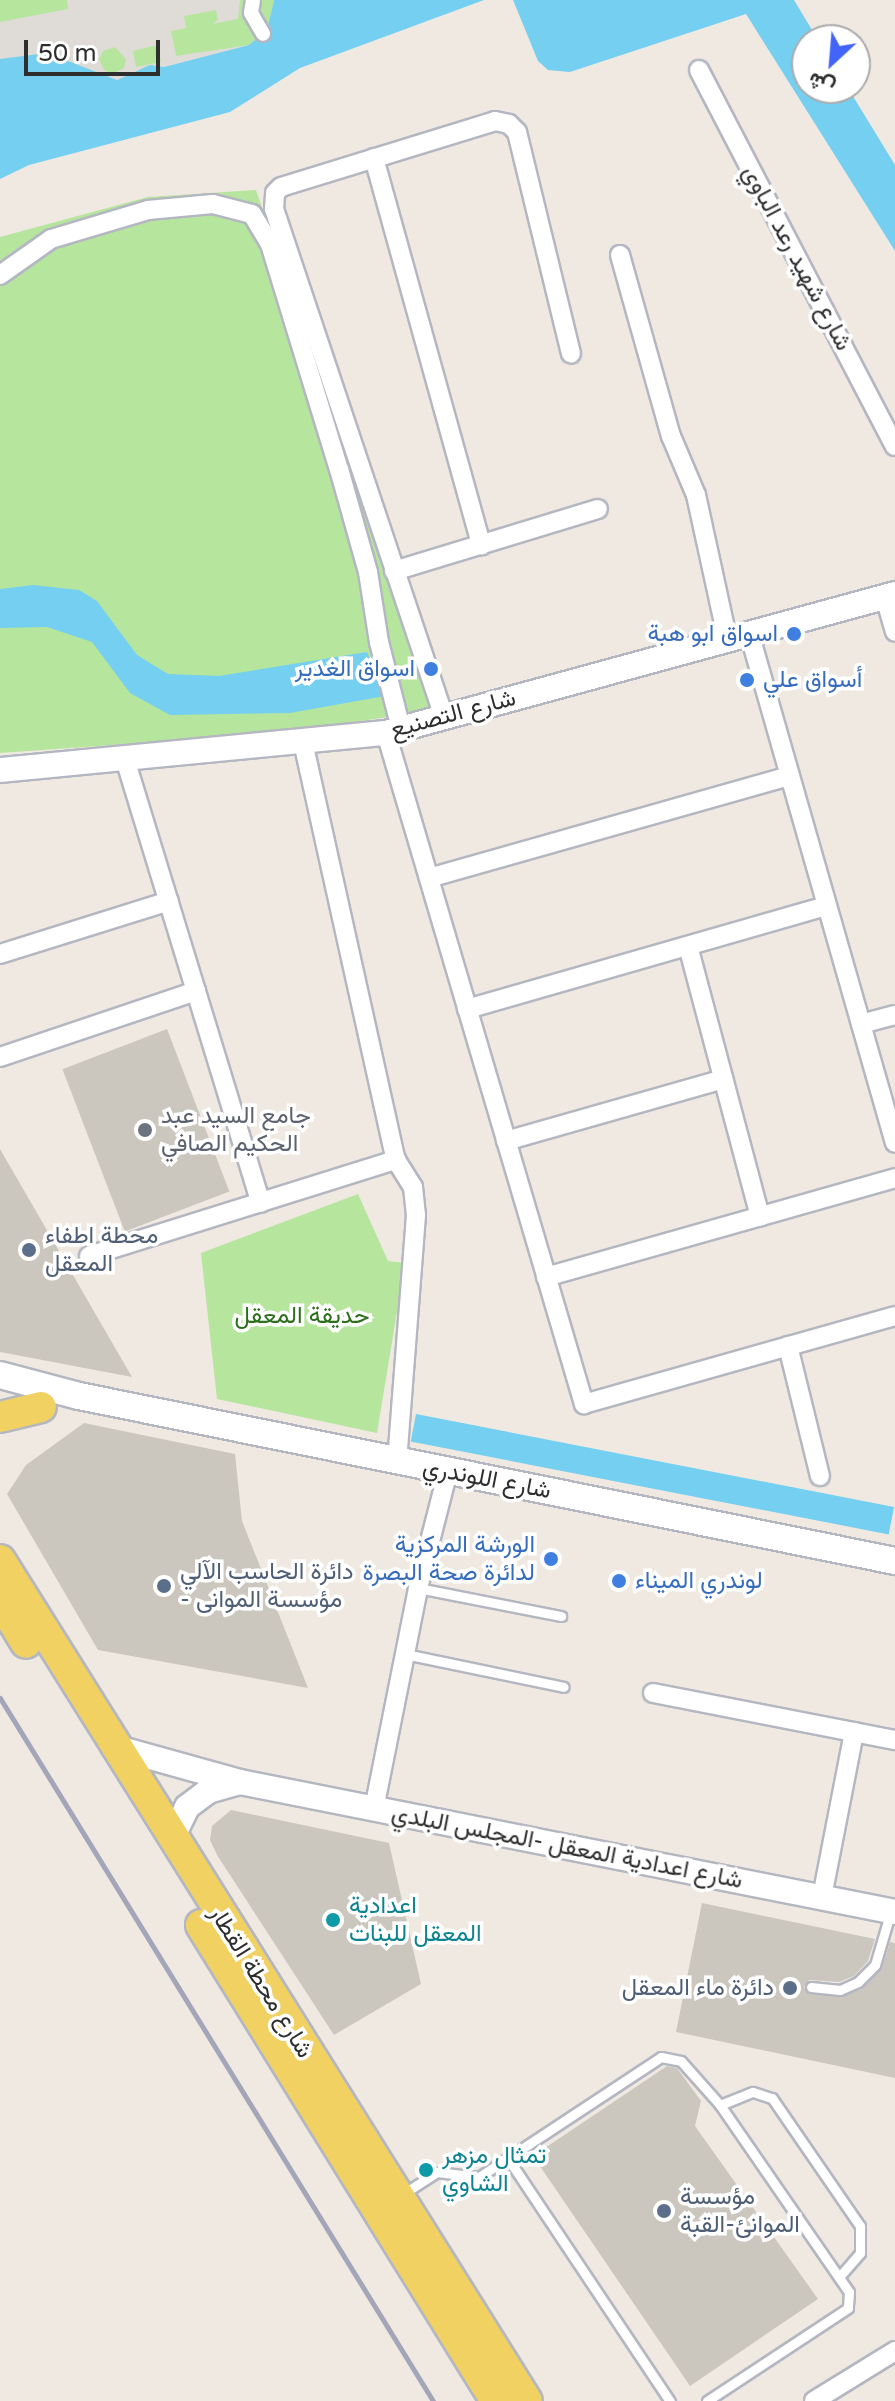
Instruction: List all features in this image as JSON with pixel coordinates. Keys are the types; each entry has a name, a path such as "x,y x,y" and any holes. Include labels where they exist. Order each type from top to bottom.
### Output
{"main road":[{"name":"شارع اللوندري","path":"0,1375 79,1396 895,1561"},
{"path":"0,1417 79,1396"},
{"path":"0,1401 41,1407"},
{"name":"شارع محطة القطار","path":"0,1560 114,1747 527,2401"},
{"name":"شارع محطة القطار","path":"0,1600 496,2401"}],"street":[{"path":"253,0 251,13 263,34"},
{"name":"شارع شهيد رعد الباوي","path":"699,70 895,446"},
{"path":"444,717 274,209 281,187 495,121 517,132 571,353"},
{"path":"374,158 481,545"},
{"path":"0,275 51,239 148,210 213,204 252,214 270,244 368,572 394,731 429,878 584,1404 895,1316"},
{"path":"620,255 671,436 696,495 739,639 790,776 895,1143"},
{"path":"394,571 598,509"},
{"path":"890,596 895,632"},
{"name":"شارع التصنيع","path":"0,770 394,731 890,596"},
{"path":"303,742 396,1160 413,1187 416,1215 397,1461"},
{"path":"125,759 261,1203"},
{"path":"429,878 790,776"},
{"path":"0,954 169,901"},
{"path":"467,1009 827,906"},
{"path":"688,946 760,1217"},
{"path":"0,1057 196,991"},
{"path":"861,1024 895,1015"},
{"path":"506,1141 723,1079"},
{"path":"89,1256 396,1160"},
{"path":"546,1277 895,1178"},
{"path":"788,1346 820,1476"},
{"path":"374,1809 418,1588 448,1471"},
{"path":"653,1693 895,1740"},
{"path":"822,1897 854,1732"},
{"name":"شارع اعدادية المعقل -المجلس البلدي","path":"114,1747 240,1782 893,1911"},
{"path":"180,1852 175,1832 187,1807 208,1791 240,1782"},
{"path":"814,2401 895,2351"}],"lane":[{"path":"418,1588 561,1616"},
{"path":"405,1654 564,1687"},
{"path":"811,1987 840,1990 858,1982 875,1965 893,1911"},
{"path":"397,2197 437,2172 479,2177 661,2057 681,2061 720,2105 849,2292 848,2308 707,2401"},
{"path":"720,2105 753,2092 772,2098 860,2226 860,2253 840,2276"},
{"path":"509,2160 670,2401"}],"green space":[{"path":"0,0 274,0 267,30 249,45 107,77 47,53 0,59"},
{"path":"256,190 434,710 281,733 0,753 0,237 148,197"},
{"name":"حديقة المعقل","path":"358,1194 388,1261 405,1263 377,1433 217,1399 201,1253"}],"shaded area":[{"path":"67,0 240,0 238,19 212,24 218,20 216,10 184,16 186,28 171,31 176,56 249,45 164,67 150,65 117,80 47,53 0,59 0,22 68,9","holes":["157,45 161,62 136,67 133,51","115,47 126,59 124,68 112,74 104,70 99,59 103,51"]}],"water":[{"path":"274,0 484,0 300,68 230,112 29,165 0,179 0,59 47,53 117,80 150,65 164,67 249,45 267,30"},
{"path":"513,0 794,0 808,24 791,24 791,86 746,14 570,72 548,70 538,61"},
{"path":"803,104 858,104 895,165 895,251"},
{"path":"33,585 79,590 97,601 137,655 168,674 219,676 367,652 385,696 290,713 170,715 130,693 92,642 47,627 0,628 0,589"},
{"path":"416,1414 894,1507 889,1534 411,1441"}],"building":[{"name":"جامع السيد عبد الحكيم الصافي","path":"167,1029 229,1191 125,1232 62,1069"},
{"name":"محطة اطفاء المعقل","path":"0,1149 132,1377 0,1352"},
{"name":"دائرة الحاسب الآلي - مؤسسة الموانى","path":"84,1423 235,1454 242,1521 308,1688 98,1650 7,1494 26,1465"},
{"name":"اعدادية المعقل للبنات","path":"231,1810 389,1843 421,1984 334,2035 210,1840 212,1826"},
{"name":"دائرة ماء المعقل","path":"702,1903 875,1939 868,1961 854,1976 839,1982 809,1980 804,1987 810,1994 840,1997 862,1989 881,1970 890,1942 895,1943 895,2078 676,2032"},
{"name":"مؤسسة الموانئ-القبة","path":"667,2066 677,2068 701,2101 695,2126 818,2299 690,2386 533,2156"}],"railway":[{"path":"0,1698 433,2401"}],"place":[{"name":"اسواق ابو هبة","path":"794,634"},
{"name":"اسواق الغدير","path":"431,669"},
{"name":"أسواق علي","path":"747,680"},
{"name":"جامع السيد عبد الحكيم الصافي","path":"145,1130"},
{"name":"محطة اطفاء المعقل","path":"29,1250"},
{"name":"الورشة المركزية لدائرة صحة البصرة","path":"551,1559"},
{"name":"لوندري الميناء","path":"619,1581"},
{"name":"دائرة الحاسب الآلي - مؤسسة الموانى","path":"164,1586"},
{"name":"اعدادية المعقل للبنات","path":"333,1920"},
{"name":"دائرة ماء المعقل","path":"790,1988"},
{"name":"تمثال مزهر الشاوي","path":"426,2170"},
{"name":"مؤسسة الموانئ-القبة","path":"664,2211"}]}
